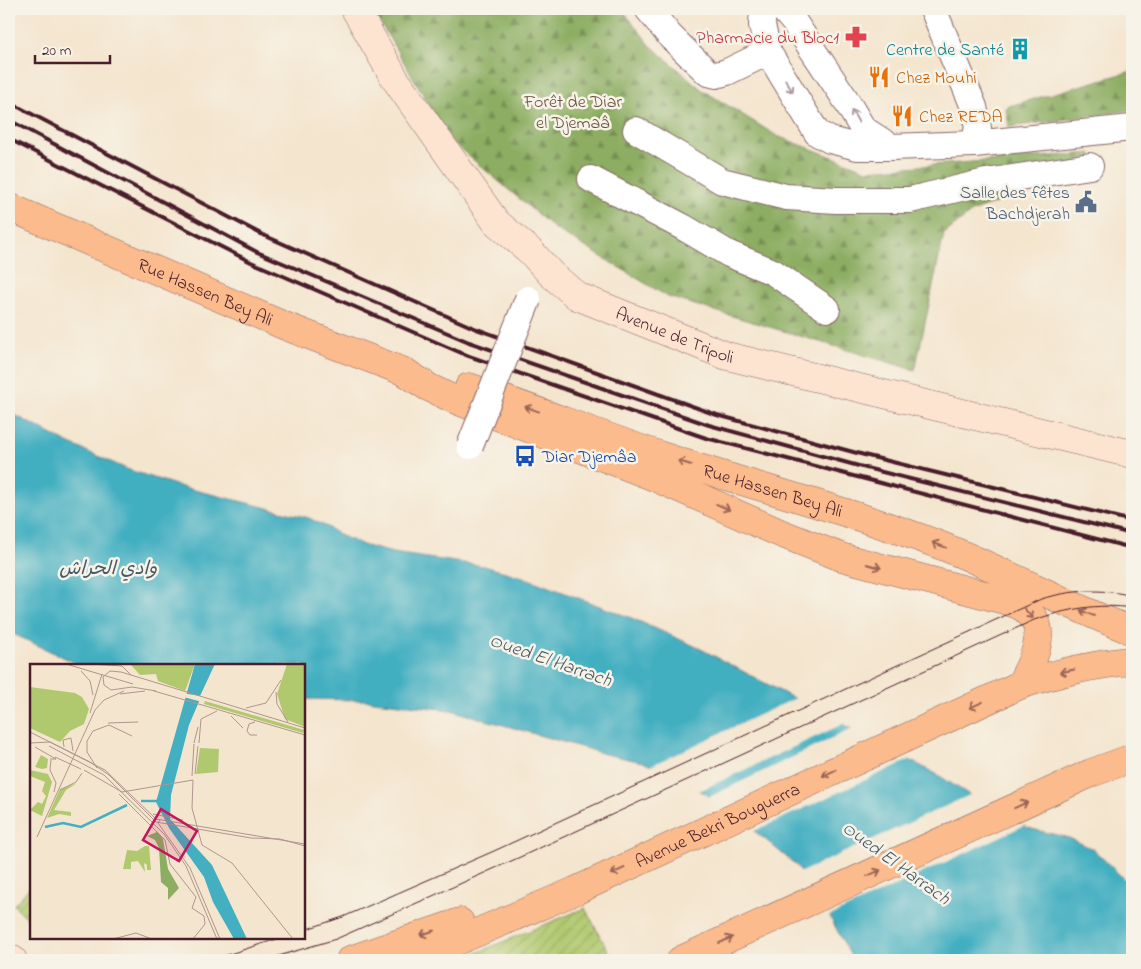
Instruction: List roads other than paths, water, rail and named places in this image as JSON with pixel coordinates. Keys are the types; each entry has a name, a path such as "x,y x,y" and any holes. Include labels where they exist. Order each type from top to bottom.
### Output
{"main road":[{"name":"Avenue de Tripoli","path":"355,9 395,79 496,222 577,296 727,356 1132,454"},
{"name":"Rue Hassen Bey Ali","path":"9,207 285,326 405,372 428,387 453,398 654,477 780,533 824,550 1004,600 1022,607 1034,620 1038,638 1036,654 1020,685"},
{"name":"Rue Hassen Bey Ali","path":"405,372 434,375 662,456 887,526 984,564 1076,608 1132,631"},
{"name":"Avenue Bekri Bouguerra","path":"412,960 575,891 1020,685 1063,672 1113,662 1132,661"},
{"path":"681,960 1091,774 1132,758"},
{"path":"350,960 511,906 575,891"},
{"path":"9,958 13,960"}],"street":[{"path":"648,9 670,36 708,73 716,75 727,72 768,52"},
{"path":"763,9 762,25 768,52 817,133 830,140 857,147 974,144 1132,128"},
{"path":"783,9 794,22 844,96 863,130 891,147"},
{"path":"934,9 974,107 978,128 974,144"},
{"path":"636,130 722,181 786,197 836,200 910,200 986,182 1090,166"},
{"path":"591,179 683,226 729,254 773,272 827,309"},
{"path":"470,446 528,299"},
{"path":"1101,446 1132,443"}],"water":[{"name":"وادي الحراش","path":"9,412 68,443 129,470 182,487 309,518 341,536 366,546 393,553 484,566 523,577 634,619 699,648 938,775 979,801 1028,828 1069,838 1093,849 1132,887 1132,960 853,960 821,900 797,866 705,793 643,762 605,754 451,710 366,700 305,699 305,664 78,664 9,632"}],"tram line":[{"path":"305,930 343,917 494,851 1041,599 1086,591 1121,593 1132,596"},
{"path":"265,960 336,939 518,858 1034,620 1082,608 1107,606 1132,608"},
{"path":"211,960 277,939"}],"railway":[{"path":"9,102 261,234 474,328 717,415 868,456 1132,521"},
{"path":"9,120 257,252 469,342 709,425 866,468 1132,534"},
{"path":"9,139 251,262 466,355 706,438 1132,548"}],"place":[{"name":"Pharmacie du Bloc1","path":"856,37"},
{"name":"Centre de Santé","path":"1020,49"},
{"name":"Chez Mouhi","path":"879,77"},
{"name":"Chez REDA","path":"902,116"},
{"name":"Salle des fêtes Bachdjerah","path":"1086,202"},
{"name":"Diar Djemâa","path":"525,456"}],"park label":[{"name":"Forêt de Diar el Djemaâ","path":"573,111"}],"water label":[{"name":"Oued El Harrach","path":"551,659"},
{"name":"Oued El Harrach","path":"897,862"}]}
